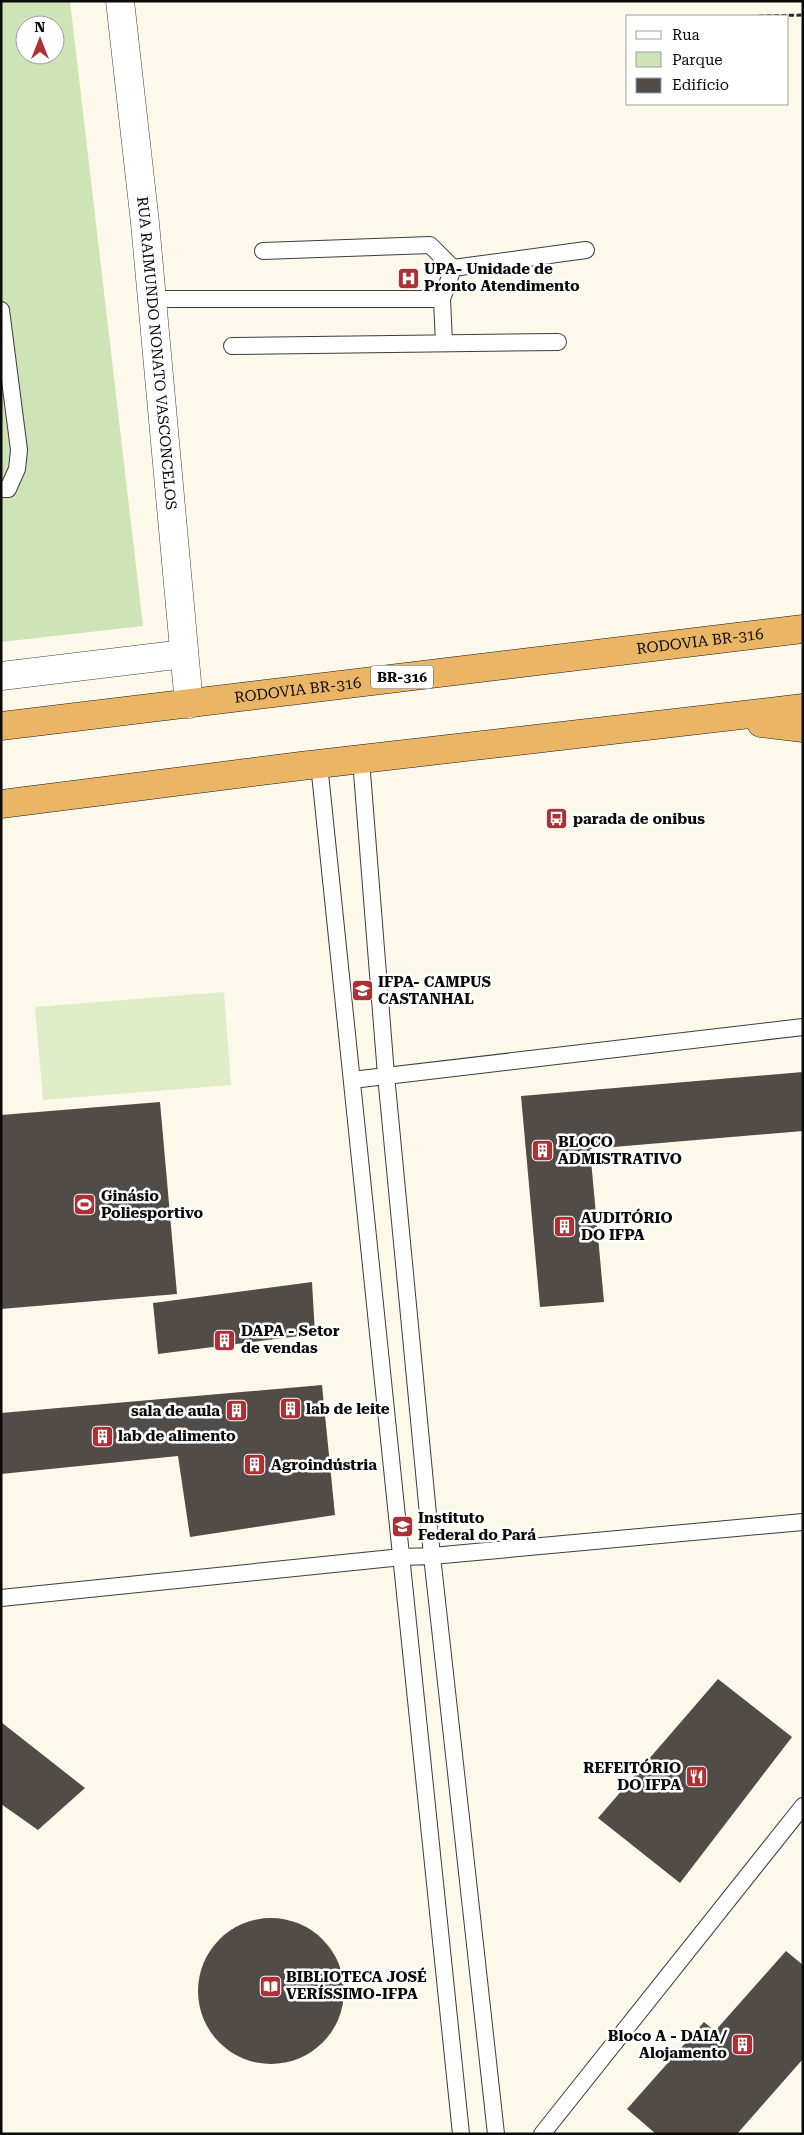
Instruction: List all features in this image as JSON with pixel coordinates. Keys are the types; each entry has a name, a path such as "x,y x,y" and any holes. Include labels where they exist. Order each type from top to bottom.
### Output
{"highway":[{"name":"RODOVIA BR-316","path":"1,726 803,629"},
{"path":"1,804 319,764 803,708"},
{"path":"722,717 803,728"}],"street":[{"name":"RUA RAIMUNDO NONATO VASCONCELOS","path":"120,1 152,299 189,704"},
{"path":"1,676 184,654"}],"lane":[{"path":"263,251 430,245 453,268"},
{"path":"453,268 586,250"},
{"path":"444,343 442,299 453,268"},
{"path":"152,299 442,299"},
{"path":"1,310 20,450 14,480 8,489 1,489"},
{"path":"232,346 558,342"},
{"path":"361,760 386,1075 432,1556 496,2134"},
{"path":"319,764 461,2134"},
{"path":"352,1080 803,1027"},
{"path":"1,1598 402,1557 432,1556 803,1522"},
{"path":"542,2134 803,1806"}],"path":[{"path":"789,15 803,15"}],"green space":[{"path":"1,1 70,1 143,626 1,642"},
{"path":"224,992 231,1085 43,1100 35,1007"}],"building":[{"name":"BLOCO ADMISTRATIVO","path":"803,1072 803,1131 590,1149 604,1302 540,1307 521,1096"},
{"name":"Ginásio Poliesportivo","path":"160,1102 177,1294 1,1309 1,1115"},
{"path":"312,1282 315,1334 158,1354 153,1303"},
{"name":"Agroindústria","path":"322,1385 335,1515 190,1537 178,1456 1,1474 1,1413"},
{"name":"REFEITÓRIO DO IFPA","path":"718,1679 792,1737 680,1883 598,1818"},
{"path":"1,1722 85,1788 38,1830 1,1804"},
{"name":"BIBLIOTECA JOSÉ VERÍSSIMO-IFPA","path":"271,1918 285,1919 299,1924 312,1930 323,1939 332,1950 338,1963 343,1977 343,2005 338,2019 332,2032 323,2043 312,2052 299,2058 285,2063 271,2064 257,2063 243,2058 230,2052 219,2043 210,2032 204,2019 199,2005 198,1991 199,1977 204,1963 210,1950 219,1939 230,1930 243,1924 257,1919"},
{"name":"Bloco A - DAIA/ Alojamento","path":"786,1951 803,1965 803,2059 737,2134 656,2134 627,2109 704,2022 715,2031"}],"place":[{"name":"UPA- Unidade de Pronto Atendimento","path":"408,278"},
{"name":"parada de onibus","path":"557,819"},
{"name":"IFPA- CAMPUS CASTANHAL","path":"362,991"},
{"name":"BLOCO ADMISTRATIVO","path":"542,1151"},
{"name":"Ginásio Poliesportivo","path":"85,1205"},
{"name":"AUDITÓRIO DO IFPA","path":"565,1227"},
{"name":"DAPA - Setor de vendas","path":"225,1340"},
{"name":"lab de leite","path":"290,1409"},
{"name":"sala de aula","path":"236,1411"},
{"name":"lab de alimento","path":"102,1436"},
{"name":"Agroindústria","path":"255,1465"},
{"name":"Instituto Federal do Pará","path":"402,1527"},
{"name":"REFEITÓRIO DO IFPA","path":"697,1777"},
{"name":"BIBLIOTECA JOSÉ VERÍSSIMO-IFPA","path":"270,1986"},
{"name":"Bloco A - DAIA/ Alojamento","path":"743,2045"}]}
